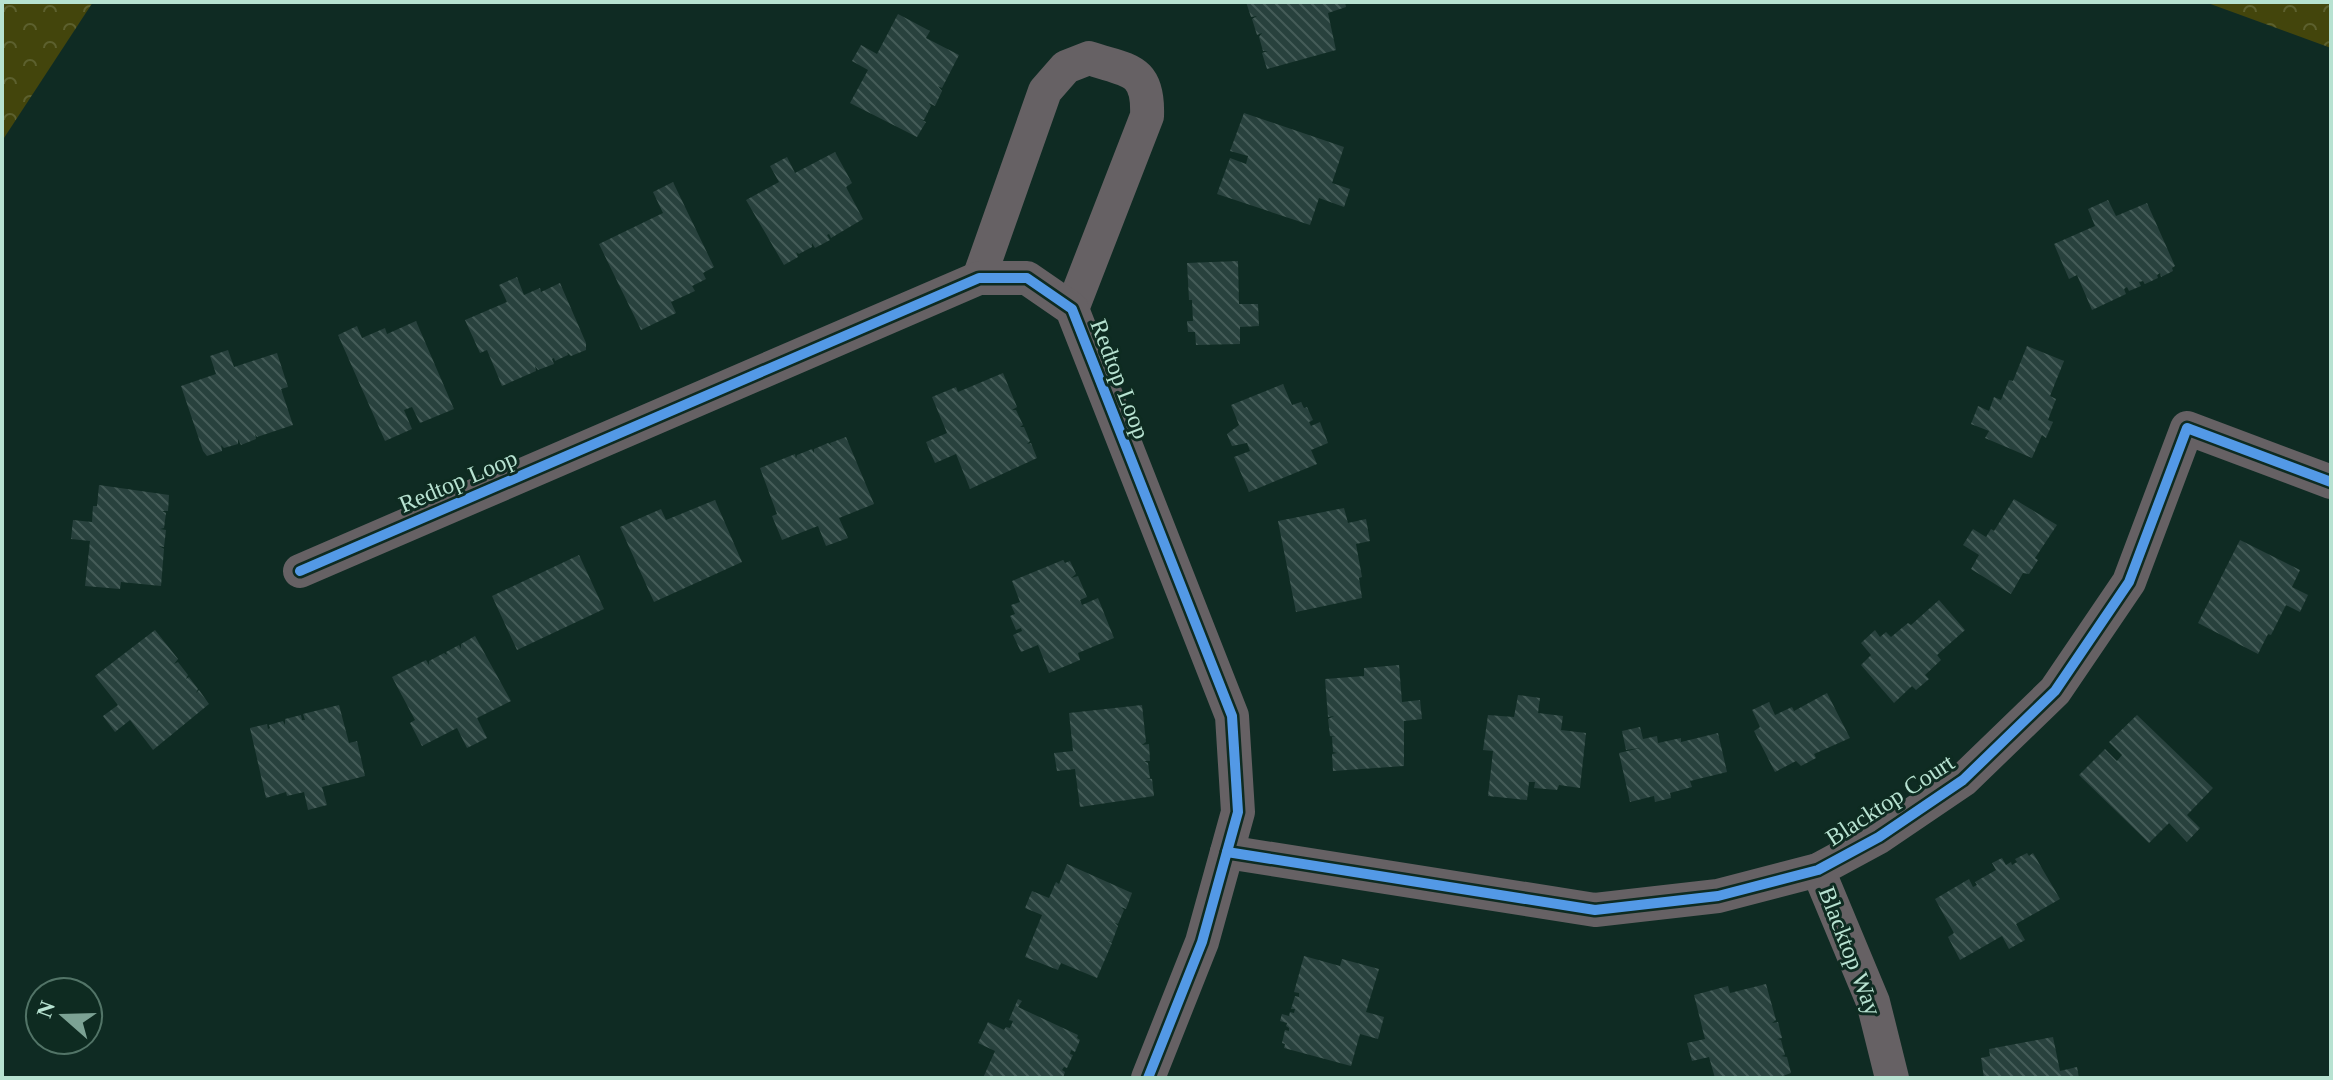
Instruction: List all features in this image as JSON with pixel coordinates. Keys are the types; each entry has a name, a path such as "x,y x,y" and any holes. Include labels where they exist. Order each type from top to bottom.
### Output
{"street":[{"name":"Redtop Loop","path":"979,278 1045,91 1066,67 1089,58 1134,72 1148,93 1147,116 1072,309"},
{"name":"Redtop Loop","path":"300,571 979,278 1027,278 1072,309 1232,716 1238,812 1202,942 1148,1078"},
{"name":"Blacktop Court","path":"1227,852 1595,910 1718,896 1818,870 1879,837 1963,780 2055,691 2129,582 2187,428 2331,482"},
{"name":"Blacktop Way","path":"1818,870 1873,1002 1892,1078"}],"green space":[{"path":"2,2 93,2 2,141"},
{"path":"2205,2 2331,2 2331,48"}],"building":[{"path":"1246,2 1345,2 1346,7 1328,13 1336,50 1267,69 1262,53 1268,51 1263,51 1259,37 1262,33 1257,35 1252,19 1257,16 1251,17"},
{"path":"898,14 930,31 926,38 959,55 942,88 938,86 942,91 935,106 929,103 931,106 924,120 920,119 926,122 917,137 850,103 868,70 852,61 861,45 877,54"},
{"path":"1244,113 1344,147 1332,183 1350,189 1344,207 1319,198 1310,225 1217,194 1230,158 1246,164 1248,156 1230,151"},
{"path":"835,152 852,183 846,187 863,219 831,238 827,235 830,240 815,248 812,243 812,247 799,254 796,252 798,257 784,265 746,200 779,182 770,166 787,157 795,173"},
{"path":"673,182 714,267 703,273 706,279 692,286 695,291 671,302 676,313 641,330 599,244 663,213 653,192"},
{"path":"2108,200 2116,216 2147,203 2175,266 2173,271 2161,277 2160,273 2158,278 2145,284 2139,282 2141,286 2129,291 2127,287 2124,289 2126,294 2092,310 2077,275 2069,279 2054,244 2095,226 2088,209"},
{"path":"1238,261 1239,304 1258,304 1259,326 1240,327 1240,344 1196,345 1195,332 1188,332 1187,321 1193,321 1187,263"},
{"path":"517,277 524,295 540,288 541,292 560,283 586,343 586,350 571,356 567,352 568,355 555,361 552,359 554,364 538,370 535,366 536,371 502,386 487,350 480,353 465,320 507,302 499,285"},
{"path":"416,321 454,409 420,423 412,407 404,410 412,429 385,441 338,335 357,326 362,338 385,328 387,334"},
{"path":"2027,346 2064,361 2050,396 2056,399 2048,420 2053,422 2046,438 2042,435 2032,458 1985,438 1989,431 1971,424 1978,406 1989,411 1994,397 2001,400 2009,380 2013,381"},
{"path":"228,350 234,367 277,353 288,387 281,389 293,425 257,437 255,434 256,439 241,445 238,439 238,444 224,448 221,445 222,451 207,456 181,386 216,374 210,356"},
{"path":"1003,373 1017,407 1012,410 1016,410 1023,425 1020,427 1024,427 1030,441 1027,444 1031,443 1037,458 970,489 956,454 935,463 926,442 947,433 932,397 956,387 958,392"},
{"path":"1283,384 1292,405 1301,402 1304,408 1307,407 1313,420 1309,422 1311,426 1320,422 1328,443 1311,450 1317,464 1249,492 1234,457 1250,451 1247,443 1232,446 1227,434 1239,425 1231,405"},
{"path":"846,437 874,504 839,518 848,538 826,546 818,526 782,540 772,516 777,514 760,468 795,454 796,459 797,455 812,449 814,453 814,449 828,443 832,446 830,443"},
{"path":"99,485 169,495 168,511 162,511 166,513 164,528 160,529 166,530 164,547 159,546 164,549 161,586 121,582 120,589 85,586 90,541 71,539 73,520 92,522"},
{"path":"2014,499 2057,525 2035,558 2038,560 2029,574 2023,573 2011,594 1971,569 1979,555 1963,545 1973,529 1986,537 1991,529 1994,531"},
{"path":"715,500 742,562 654,602 620,527 661,509 666,520"},
{"path":"1344,508 1348,523 1366,519 1370,541 1356,544 1362,598 1296,612 1278,521"},
{"path":"2240,540 2300,570 2292,587 2308,595 2300,612 2286,605 2258,654 2198,623"},
{"path":"579,555 604,609 517,650 492,596"},
{"path":"1063,560 1065,563 1070,561 1076,574 1071,578 1078,576 1087,597 1080,600 1082,605 1098,598 1114,638 1078,653 1080,660 1049,673 1038,645 1021,652 1013,635 1022,631 1021,628 1016,630 1010,616 1015,614 1011,605 1020,602 1012,581"},
{"path":"1939,600 1965,630 1937,655 1941,660 1925,675 1929,679 1916,690 1912,686 1894,703 1861,665 1871,655 1861,643 1875,630 1880,637 1886,632 1891,637 1908,623 1911,625"},
{"path":"155,630 178,659 174,664 178,662 188,675 186,679 189,677 198,689 196,693 199,690 209,704 153,750 130,720 115,732 103,716 118,705 95,676"},
{"path":"475,636 511,701 477,718 487,738 467,748 457,728 422,746 410,723 415,720 392,677 426,660 429,665 429,661 444,653 447,655 446,652 459,645 461,649 461,644"},
{"path":"1399,665 1402,702 1420,700 1422,719 1404,721 1404,766 1333,771 1332,754 1337,753 1333,752 1332,737 1336,737 1330,736 1328,719 1334,716 1328,717 1325,679 1364,676 1364,668"},
{"path":"1827,693 1850,738 1814,754 1816,758 1801,766 1796,761 1775,772 1754,731 1760,727 1752,710 1769,702 1775,715 1792,707 1794,711"},
{"path":"1518,695 1540,698 1538,713 1563,716 1561,730 1586,733 1580,788 1559,785 1557,790 1534,788 1535,782 1529,782 1527,800 1488,796 1493,751 1483,750 1488,715 1514,717"},
{"path":"339,705 349,743 357,741 365,776 322,787 327,805 308,810 304,792 287,796 286,792 266,798 250,728 267,724 268,729 269,725 283,721 285,725 285,719 301,715 305,720 303,714"},
{"path":"1142,705 1146,742 1142,745 1149,744 1150,761 1144,761 1148,763 1150,778 1146,778 1152,779 1154,796 1080,807 1075,769 1057,771 1054,753 1073,751 1069,713"},
{"path":"2137,715 2213,788 2187,815 2200,828 2187,842 2169,823 2149,843 2079,775 2105,749 2117,761 2122,755 2109,742"},
{"path":"1640,727 1643,739 1657,736 1658,743 1681,738 1681,742 1718,733 1727,772 1690,781 1692,787 1670,793 1671,798 1655,802 1654,796 1630,802 1619,753 1640,748 1626,750 1622,731"},
{"path":"2027,853 2029,856 2033,853 2060,899 2016,924 2025,940 2009,949 2002,936 1960,960 1948,937 1954,933 1935,899 1969,879 1973,887 1977,885 1975,882 1996,870 1992,863 2002,858 2006,865 2011,862 2012,865 2017,862 2015,859"},
{"path":"1067,864 1132,893 1126,909 1121,907 1124,910 1118,924 1114,922 1118,926 1112,942 1107,940 1112,943 1097,978 1061,963 1058,970 1025,957 1042,915 1025,908 1032,891 1049,898"},
{"path":"1304,956 1340,966 1342,959 1379,969 1366,1012 1384,1017 1378,1039 1360,1034 1351,1066 1284,1048 1285,1030 1289,1031 1289,1028 1287,1023 1280,1021 1282,1014 1289,1016 1290,1012 1294,1013 1295,1009 1291,1009 1295,996 1299,997 1299,993 1294,992"},
{"path":"1766,984 1776,1020 1772,1023 1778,1022 1782,1038 1777,1039 1781,1040 1785,1055 1781,1056 1787,1057 1791,1073 1777,1078 1715,1078 1709,1057 1692,1061 1687,1043 1705,1039 1694,995 1728,986 1730,993"},
{"path":"1018,999 1022,1001 1018,1007 1078,1035 1080,1040 1075,1052 1071,1050 1070,1054 1073,1055 1067,1068 1062,1070 1065,1072 1063,1078 983,1078 995,1051 978,1043 988,1022 1004,1030 1010,1028 1013,1021 1009,1020"},
{"path":"2053,1037 2060,1071 2077,1067 2079,1078 1984,1078 1981,1058 1990,1056 1989,1049"}],"cycle path":[{"path":"300,571 979,278 1027,278 1072,309 1232,716 1238,812 1202,942 1148,1078"},
{"path":"1227,852 1595,910 1718,896 1818,870 1879,837 1963,780 2055,691 2129,582 2187,428 2331,482"}]}
